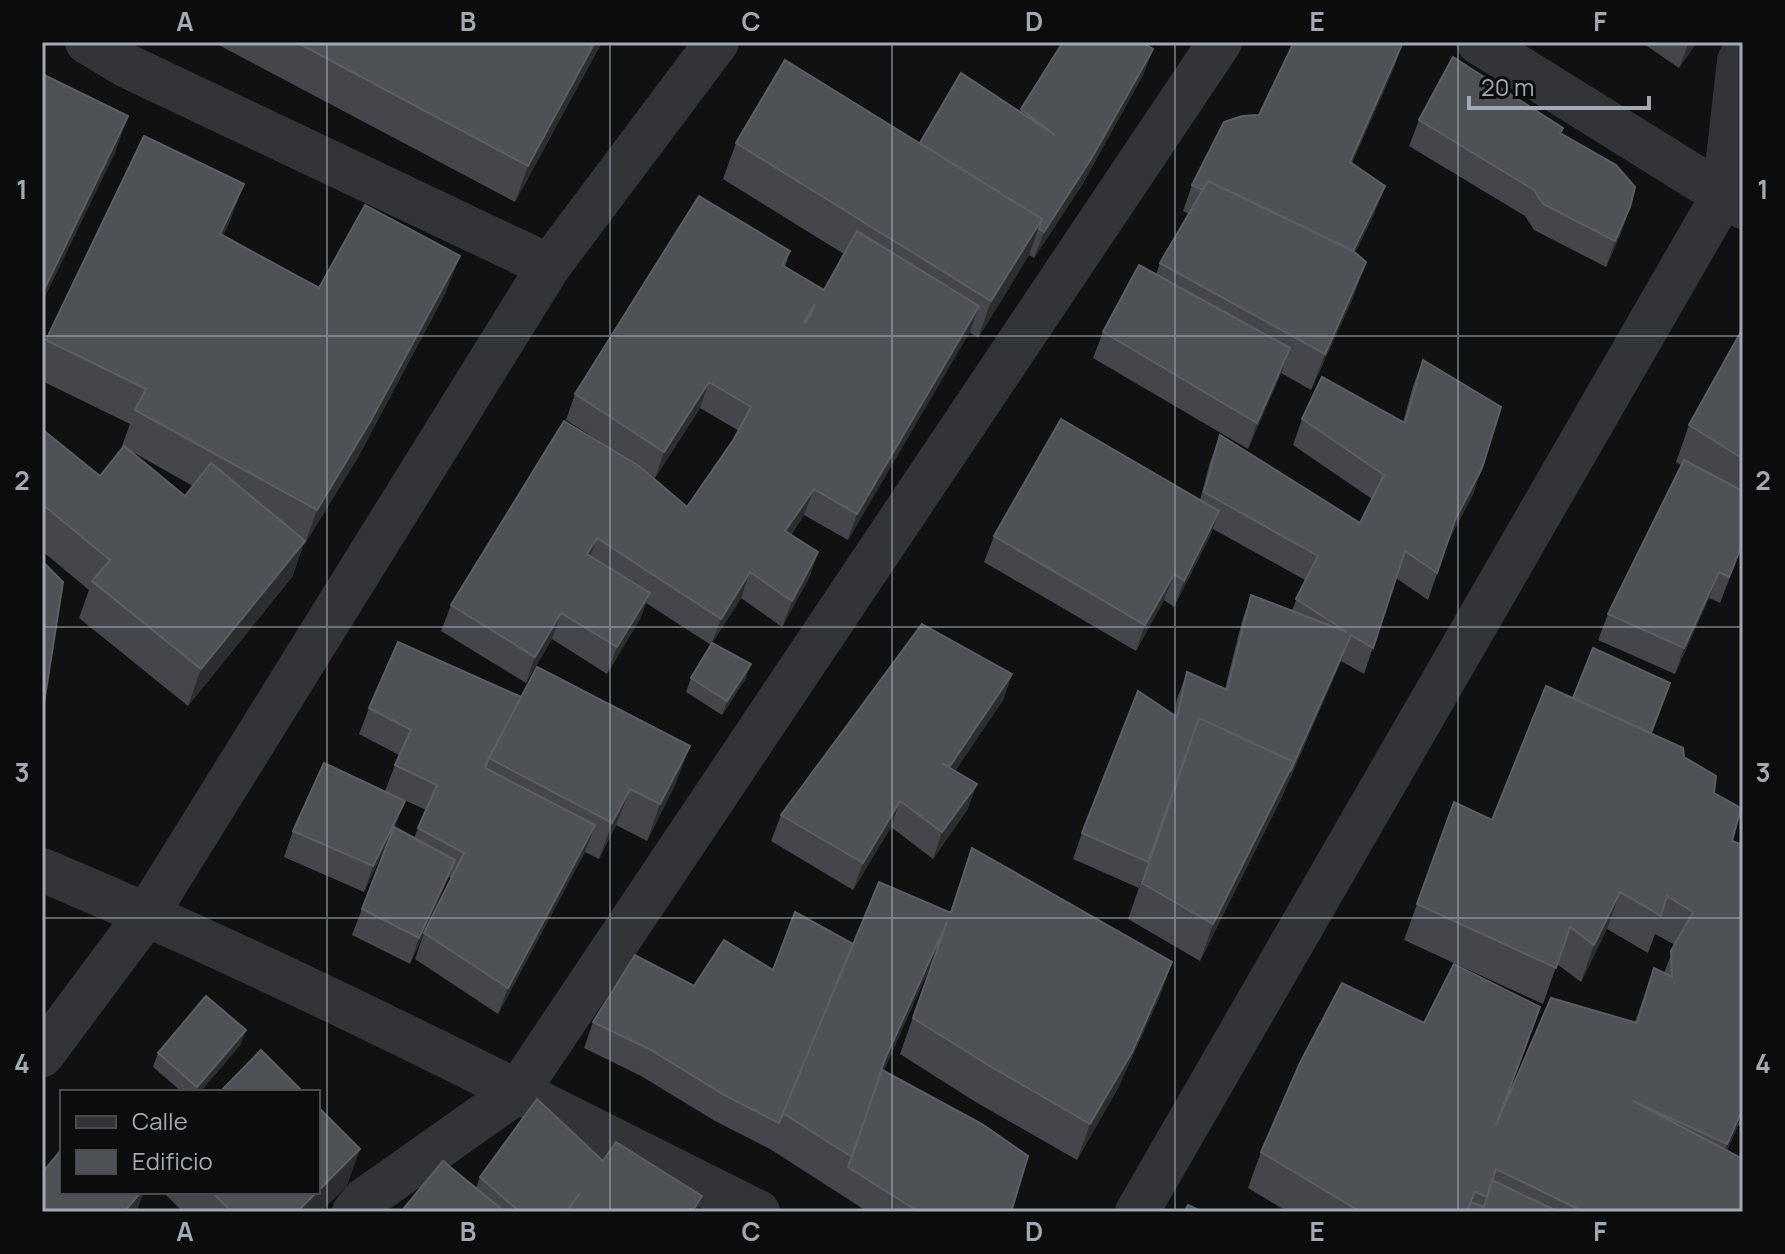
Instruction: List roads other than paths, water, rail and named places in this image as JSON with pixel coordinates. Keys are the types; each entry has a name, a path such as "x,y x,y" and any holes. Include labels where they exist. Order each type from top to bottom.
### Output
{"street":[{"path":"87,42 125,65 549,266"},
{"path":"42,1055 147,914 549,266 717,42"},
{"path":"354,1212 364,1200 517,1092 1220,42"},
{"path":"1478,42 1737,193"},
{"path":"1137,1212 1737,193 1739,61 1743,54"},
{"path":"42,870 147,914 758,1212"}]}
